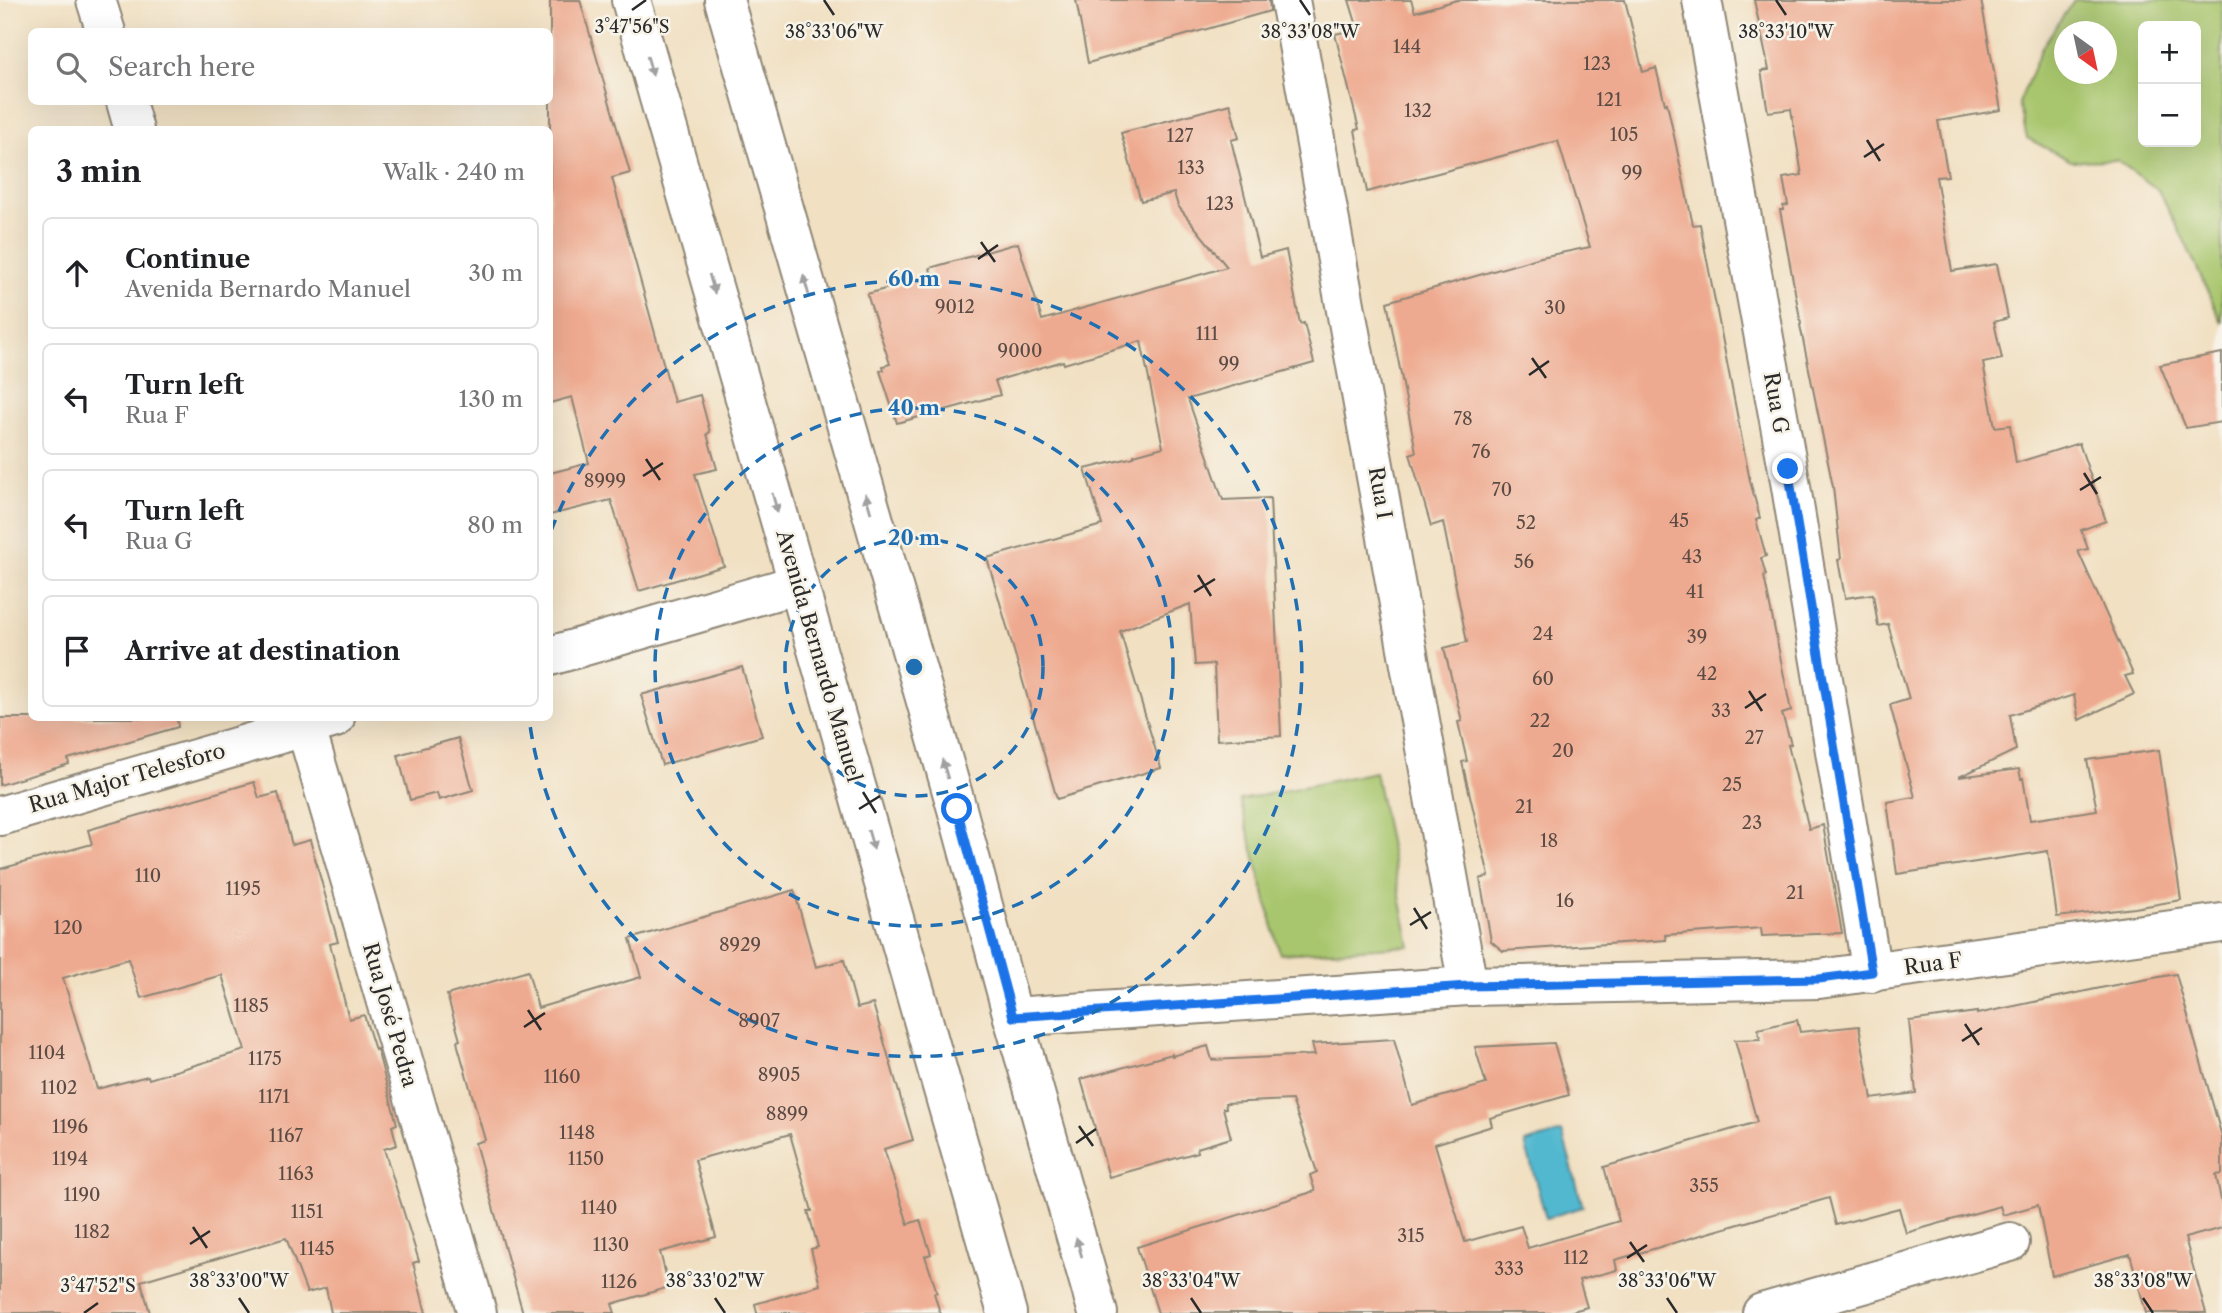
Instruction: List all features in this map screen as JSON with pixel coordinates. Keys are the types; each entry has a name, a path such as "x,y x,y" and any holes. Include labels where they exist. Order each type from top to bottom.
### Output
{"street":[{"path":"96,0 105,28"},
{"name":"Avenida Bernardo Manuel","path":"631,0 1007,1313"},
{"path":"724,0 957,809 1013,1017 1098,1313"},
{"name":"Rua I","path":"1290,0 1468,986"},
{"name":"Rua G","path":"1702,0 1788,469 1872,972"},
{"path":"127,105 133,126"},
{"path":"553,655 798,584"},
{"name":"Rua Major Telesforo","path":"0,816 312,721"},
{"name":"Rua José Pedra","path":"315,721 478,1313"},
{"name":"Rua F","path":"1013,1017 1468,986 1819,979 2222,923"},
{"path":"1762,1313 2011,1242"}],"green space":[{"path":"2074,0 2222,0 2222,323 2158,190 2117,160 2071,161 2027,138 2019,103 2042,47 2054,29 2054,84 2117,84 2117,21 2060,21"},
{"path":"1375,772 1410,946 1280,954 1240,800"}],"water":[{"path":"1562,1132 1583,1207 1546,1218 1525,1143"}],"building":[{"path":"550,0 580,0 630,173 612,178 674,402 700,395 717,469 695,474 724,566 639,591 611,500 553,514 553,472 589,463 572,397 553,402 553,126 550,126 550,105 553,105 553,28 550,28"},
{"path":"1076,0 1269,0 1270,11 1088,63"},
{"path":"1349,0 1411,0 1415,12 1457,0 1625,0 1643,72 1656,68 1665,104 1667,103 1693,225 1700,224 1750,481 1760,518 1756,520 1766,556 1761,558 1791,711 1782,714 1791,744 1788,745 1809,829 1823,825 1842,933 1762,936 1761,928 1665,935 1666,940 1503,951 1491,941 1480,879 1489,876 1462,762 1467,761 1458,722 1462,721 1444,648 1467,642 1443,522 1431,526 1410,454 1416,452 1387,302 1541,257 1590,247 1558,141 1367,192 1355,130 1359,129 1335,34 1358,29"},
{"path":"1754,0 1981,0 2001,110 1938,121 1948,176 1936,177 1952,271 1997,264 2008,318 1994,322 2002,359 1983,363 1995,427 2010,425 2016,463 2079,443 2106,521 2081,530 2088,549 2078,551 2133,674 2125,676 2134,694 2079,720 2074,695 2010,715 2016,750 1959,777 2019,769 2030,820 2097,810 2087,760 2159,750 2181,900 2057,917 2048,851 1897,874 1887,802 1915,797 1890,705 1909,699 1888,624 1878,626 1873,594 1845,598 1838,560 1841,559 1833,487 1780,210 1788,205 1783,178 1802,175 1791,109 1768,112 1761,71 1769,70"},
{"path":"1230,104 1239,138 1231,140 1260,257 1286,250 1300,324 1304,323 1314,363 1188,399 1223,500 1270,498 1281,736 1217,740 1214,664 1195,665 1190,604 1120,631 1161,768 1057,799 987,558 1102,525 1085,469 1163,447 1141,341 995,381 1000,395 897,423 880,371 884,370 883,366 890,364 867,294 932,276 930,268 1018,243 1042,320 1227,267 1178,206 1174,193 1141,201 1121,133"},
{"path":"2222,353 2222,422 2186,428 2160,365"},
{"path":"742,667 762,736 662,765 641,695"},
{"path":"0,718 28,718 28,721 177,721 178,727 68,759 69,764 0,785"},
{"path":"458,738 473,790 439,800 437,793 410,800 398,755"},
{"path":"254,782 259,798 278,793 292,845 310,840 338,942 330,944 349,1019 364,1015 375,1050 377,1049 397,1124 392,1126 397,1145 384,1149 419,1261 413,1263 426,1313 331,1313 326,1288 307,1293 286,1238 141,1281 150,1313 0,1313 0,869 92,844 88,830","holes":["128,959 141,998 222,975 245,1050 149,1079 148,1076 97,1089 63,978"]},
{"path":"794,890 816,967 844,960 857,1008 873,1004 913,1140 884,1149 908,1224 920,1220 931,1254 925,1256 937,1292 934,1293 940,1313 757,1313 755,1304 820,1285 811,1249 818,1247 808,1211 812,1211 790,1134 695,1160 716,1237 660,1252 669,1287 612,1304 615,1313 523,1313 475,1143 485,1140 458,1046 457,1041 460,1040 447,995 528,971 538,1008 641,977 630,939"},
{"path":"2176,974 2222,1137 2222,1174 2216,1175 2222,1205 2222,1228 2185,1238 2206,1313 2146,1313 2130,1254 2052,1276 2038,1205 2003,1215 2000,1206 1906,1233 1899,1208 1836,1225 1829,1198 1615,1260 1617,1270 1579,1280 1587,1307 1566,1313 1158,1313 1137,1247 1315,1191 1310,1175 1317,1172 1292,1100 1225,1103 1226,1108 1223,1108 1231,1138 1197,1148 1198,1152 1109,1177 1081,1079 1208,1046 1212,1060 1315,1055 1312,1044 1394,1039 1412,1105 1486,1084 1475,1047 1554,1043 1569,1095 1490,1118 1492,1126 1435,1144 1465,1242 1521,1226 1528,1248 1619,1221 1604,1167 1757,1122 1735,1040 1760,1039 1758,1029 1797,1020 1800,1032 1859,1026 1872,1099 1916,1093 1909,1021 1977,1014"}],"route":[{"path":"957,809 1013,1017 1468,986 1819,979 1872,972 1788,469"}]}
